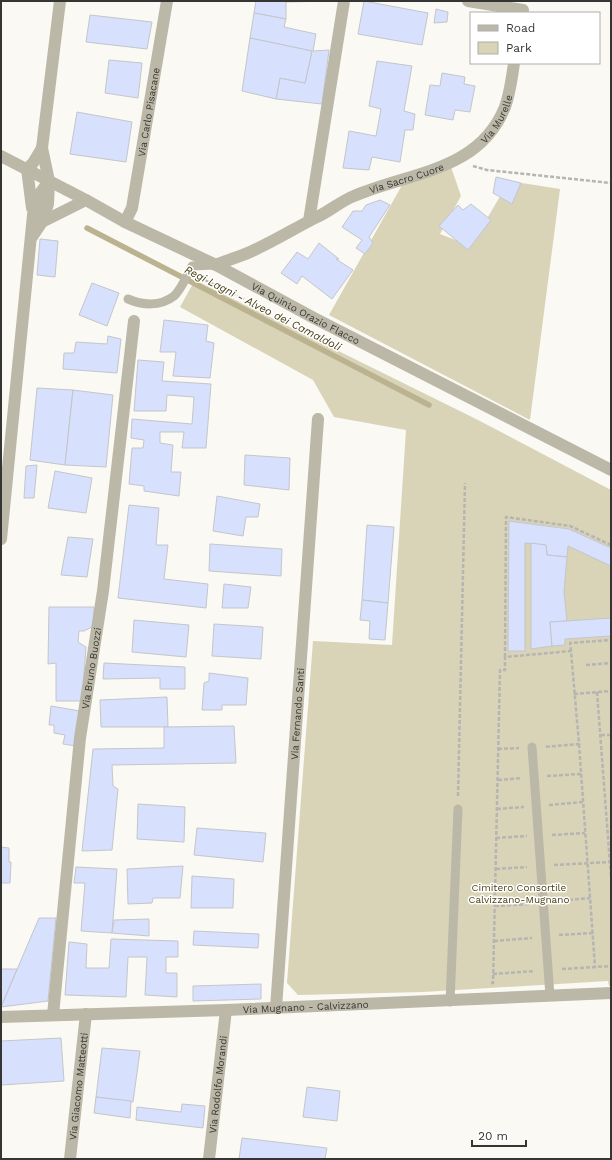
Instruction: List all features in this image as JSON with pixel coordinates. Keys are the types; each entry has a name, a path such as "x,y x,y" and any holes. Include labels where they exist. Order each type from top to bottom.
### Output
{"street":[{"path":"1,539 31,240 38,218 38,196 50,181 42,148 60,1"},
{"name":"Via Carlo Pisacane","path":"125,222 132,208 167,1"},
{"path":"309,221 344,1"},
{"path":"468,1 523,8"},
{"name":"Via Murelle","path":"457,161 478,145 500,118 510,90 514,64"},
{"path":"38,218 27,169 33,163 42,148"},
{"name":"Via Quinto Orazio Flacco","path":"1,156 125,222 216,265 314,318 611,470"},
{"name":"Via Sacro Cuore","path":"216,265 250,252 352,197 370,189 457,161"},
{"path":"38,218 86,200"},
{"name":"Via Bruno Buozzi","path":"53,1015 80,738 103,591 134,321"},
{"name":"Via Fernando Santi","path":"276,1008 318,419"},
{"name":"Via Mugnano - Calvizzano","path":"1,1017 450,1002 611,993"},
{"name":"Via Rodolfo Morandi","path":"209,1159 226,1010"},
{"name":"Via Giacomo Matteotti","path":"70,1159 86,1014"}],"lane":[{"path":"128,299 142,305 158,303 174,296 192,266 216,265"},
{"path":"532,747 550,996"},
{"path":"450,1002 458,809"}],"path":[{"name":"Via Sacro Cuore","path":"457,161 487,170 611,183"},
{"path":"458,809 465,483"},
{"path":"493,983 500,670 505,670 506,517 570,526 611,544"},
{"path":"595,967 570,643 611,640"},
{"path":"505,657 571,651"},
{"path":"586,665 611,663"},
{"path":"574,694 611,691"},
{"path":"597,692 611,876"},
{"path":"601,736 611,735"},
{"path":"498,750 578,744"},
{"path":"587,863 610,862"}],"green space":[{"path":"450,164 461,196 440,234 471,246 509,181 560,189 530,420 329,315 406,178"},
{"name":"Cimitero Consortile Calvizzano-Mugnano","path":"195,280 478,420 611,490 611,986 609,986 608,981 423,992 298,995 287,983 313,641 392,645 406,430 334,417 313,380 180,307"}],"building":[{"path":"256,1 334,1 286,2 286,19 254,13"},
{"path":"364,1 428,13 422,45 358,34"},
{"path":"436,9 448,12 447,22 434,23"},
{"path":"254,13 286,19 284,27 316,34 313,51 329,50 322,104 276,99 280,78 305,83 312,51 250,38"},
{"path":"90,15 152,22 147,49 86,42"},
{"path":"250,38 312,51 305,83 280,78 276,99 242,91"},
{"path":"109,60 142,63 138,98 105,93"},
{"path":"377,61 412,66 404,111 415,114 413,130 405,130 400,162 372,157 369,170 343,168 349,131 376,136 381,109 369,106"},
{"path":"442,73 465,77 464,84 475,86 470,112 455,110 453,120 425,115 430,85 440,86"},
{"path":"77,112 132,122 126,162 70,154"},
{"path":"496,177 521,183 512,204 493,193"},
{"path":"380,200 390,205 369,237 373,243 365,254 356,248 362,240 342,227 353,211 362,211 366,205"},
{"path":"471,204 491,220 468,250 439,226 458,205 463,210"},
{"path":"40,239 58,241 55,277 37,275"},
{"path":"319,243 339,259 336,259 353,270 332,299 302,276 297,284 281,273 297,252 308,259"},
{"path":"92,283 119,293 107,326 79,315"},
{"path":"164,320 208,325 206,341 214,343 210,378 173,376 176,352 160,352"},
{"path":"108,336 121,339 117,373 63,369 64,353 74,353 76,342 107,344"},
{"path":"138,360 164,362 162,381 211,384 206,448 182,448 184,432 160,432 160,443 173,445 171,472 181,472 179,496 144,491 144,486 129,484 132,448 143,448 144,440 131,438 132,419 192,424 194,397 167,395 166,411 134,411"},
{"path":"37,388 73,390 65,465 30,460"},
{"path":"73,390 113,395 106,467 65,465"},
{"path":"245,455 290,458 289,490 244,485"},
{"path":"37,465 34,498 24,498 26,466"},
{"path":"55,471 92,478 86,513 48,508"},
{"path":"217,496 260,504 258,517 246,517 243,536 213,531"},
{"path":"129,505 159,508 156,545 168,545 164,579 208,584 206,608 118,598"},
{"path":"509,521 569,529 611,548 611,566 568,546 567,557 547,555 546,545 525,543 525,651 508,651"},
{"path":"367,525 394,527 388,603 362,600"},
{"path":"68,537 93,539 87,577 61,575"},
{"path":"531,543 546,545 547,555 567,557 564,592 567,621 550,622 552,646 531,649"},
{"path":"210,544 282,549 281,576 209,571"},
{"path":"224,584 251,587 248,608 222,608"},
{"path":"362,600 388,603 385,640 369,639 370,621 360,620"},
{"path":"49,607 94,607 94,626 84,631 79,631 78,642 86,647 82,701 56,701 56,663 48,664"},
{"path":"611,618 611,636 565,639 565,645 552,646 550,622"},
{"path":"134,620 189,625 186,657 132,652"},
{"path":"214,624 263,627 261,659 212,656"},
{"path":"104,663 185,667 185,689 160,689 160,678 103,679"},
{"path":"209,673 248,678 246,705 222,705 222,710 202,710 204,683 209,681"},
{"path":"167,697 168,727 101,727 100,700"},
{"path":"51,706 80,711 76,746 63,744 65,735 54,733 54,725 49,725"},
{"path":"234,726 236,763 112,765 113,786 118,789 112,850 82,851 93,749 164,748 164,727"},
{"path":"138,804 185,807 184,842 137,839"},
{"path":"197,828 266,833 263,862 194,855"},
{"path":"1,847 9,848 9,862 11,862 10,883 1,883"},
{"path":"183,866 180,898 153,898 152,903 128,904 127,869"},
{"path":"76,867 117,869 112,933 81,931 85,883 74,883"},
{"path":"192,876 234,879 233,908 191,908"},
{"path":"39,918 56,918 48,1001 1,1007"},
{"path":"149,919 149,936 112,933 114,920"},
{"path":"194,931 259,934 258,948 193,945"},
{"path":"111,939 178,941 178,957 166,957 166,973 177,973 177,997 145,995 147,957 128,957 126,997 65,995 69,942 87,944 86,968 109,968"},
{"path":"1,969 17,969 1,1007"},
{"path":"261,984 261,999 193,1001 193,986"},
{"path":"61,1038 64,1081 1,1085 1,1041"},
{"path":"102,1048 140,1051 133,1102 96,1097"},
{"path":"307,1087 340,1091 337,1121 303,1117"},
{"path":"96,1097 131,1101 130,1118 94,1113"},
{"path":"182,1104 205,1106 203,1128 136,1120 137,1107 181,1112"},
{"path":"242,1138 327,1148 325,1159 239,1159"}],"waterway":[{"name":"Regi Lagni - Alveo dei Camaldoli","path":"87,228 429,405"}]}
